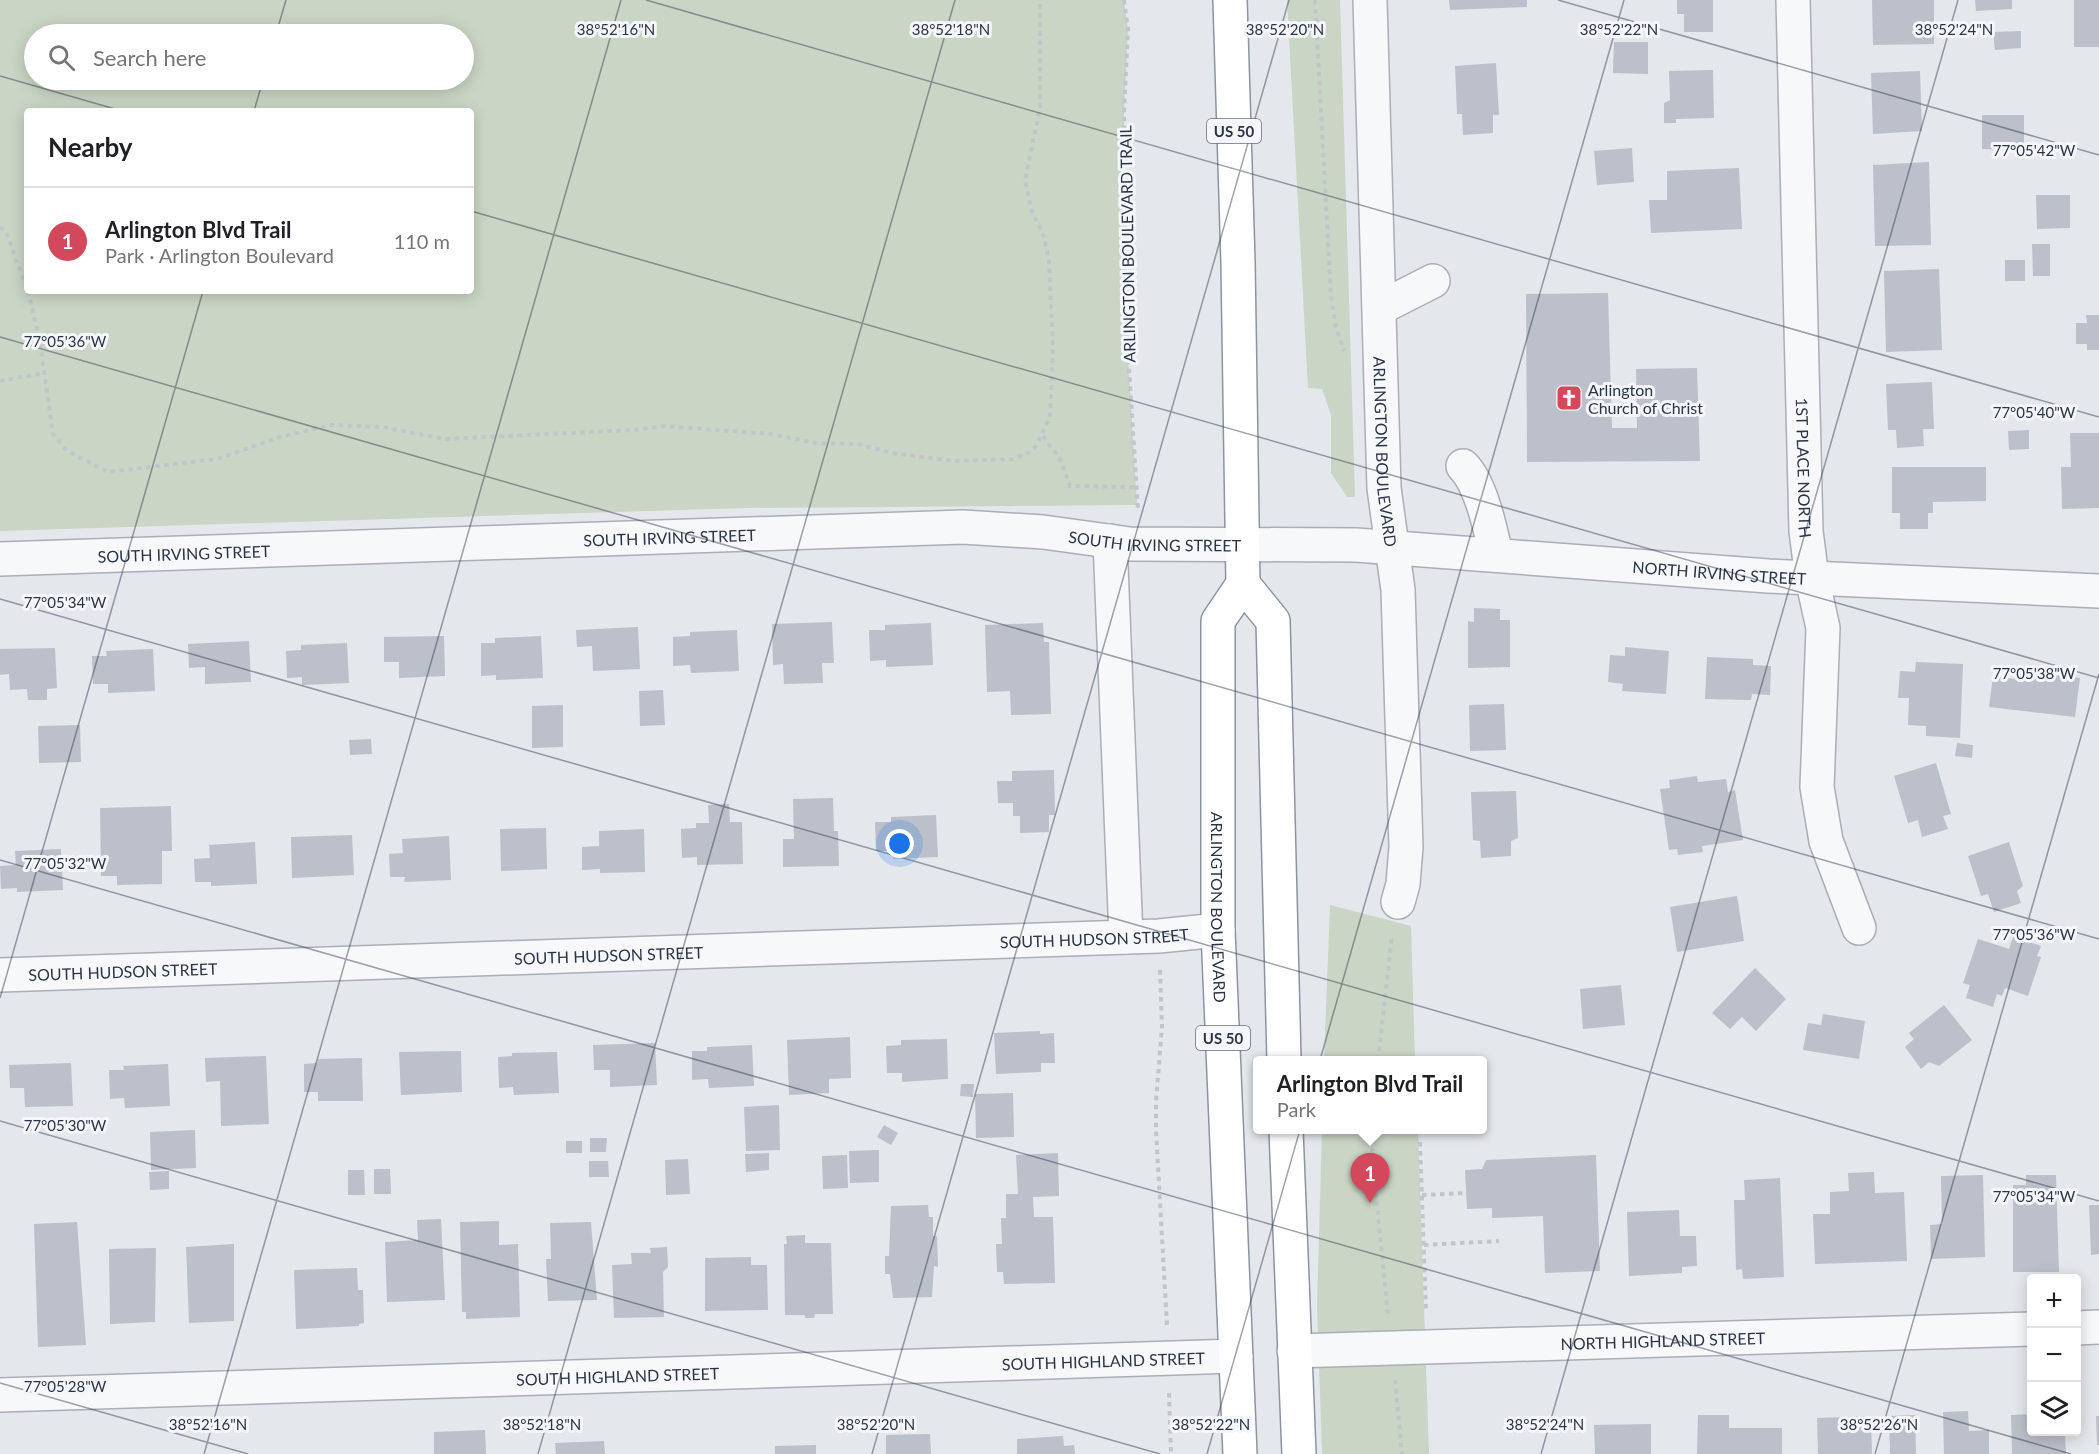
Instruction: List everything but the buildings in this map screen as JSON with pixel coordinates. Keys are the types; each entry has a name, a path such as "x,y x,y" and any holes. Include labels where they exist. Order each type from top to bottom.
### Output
{"highway":[{"name":"US 50","path":"1230,0 1243,543"},
{"path":"1243,543 1243,584 1273,621 1284,1056"},
{"name":"ARLINGTON BOULEVARD","path":"1240,1454 1218,930 1218,621 1243,584"},
{"path":"1286,1134 1299,1454"}],"street":[{"name":"ARLINGTON BOULEVARD","path":"1370,0 1384,488 1398,590 1406,847 1403,884 1398,902"},
{"name":"1ST PLACE NORTH","path":"1793,0 1805,516 1812,578 1823,628 1817,787 1826,841 1859,928"},
{"path":"1380,308 1433,281"},
{"path":"1463,466 1471,474 1496,554"},
{"name":"SOUTH IRVING STREET","path":"0,559 963,527 1025,530 1130,544 1340,544"},
{"path":"1110,541 1126,937"},
{"name":"NORTH IRVING STREET","path":"1340,544 1812,578 2099,591"},
{"name":"SOUTH HUDSON STREET","path":"0,975 1126,937 1218,930"},
{"path":"2081,1328 2099,1327"},
{"name":"NORTH HIGHLAND STREET","path":"1294,1351 2027,1329"},
{"name":"SOUTH HIGHLAND STREET","path":"0,1395 1236,1356"}],"path":[{"path":"28,294 45,372 53,434 68,451 108,472 217,459 280,437 330,425 382,427 445,439 633,430 664,426 771,434 815,443 858,444 892,453 955,461 1013,459 1028,453 1043,436 1050,417 1053,347 1049,262 1044,236 1032,212 1025,180 1040,108 1040,0"},
{"name":"ARLINGTON BOULEVARD TRAIL","path":"1043,436 1060,459 1070,486 1137,487 1125,304 1124,112 1128,30 1124,0"},
{"path":"1315,0 1333,312 1341,343 1353,362 1382,362"},
{"path":"0,227 6,232 24,282"},
{"path":"0,381 45,372"},
{"path":"1379,1056 1398,902"},
{"path":"1160,961 1162,1026 1156,1131 1168,1334"},
{"path":"1374,1134 1372,1152 1388,1315"},
{"path":"1420,1142 1426,1316"},
{"path":"1422,1195 1466,1193"},
{"path":"1424,1245 1499,1241"},
{"path":"1395,1388 1402,1454"},
{"path":"1169,1390 1171,1454"}],"green space":[{"path":"0,0 1124,0 1128,30 1124,112 1125,304 1137,505 746,508 0,531"},
{"path":"1287,0 1340,0 1355,497 1347,497 1331,473 1331,415 1322,389 1308,388"},
{"path":"1330,905 1411,926 1415,1056 1324,1056"},
{"path":"1322,1134 1418,1134 1429,1454 1322,1454 1317,1305"}],"place":[{"name":"Arlington Church of Christ","path":"1569,398"},
{"name":"Arlington Blvd Trail","path":"1370,1203"}]}
